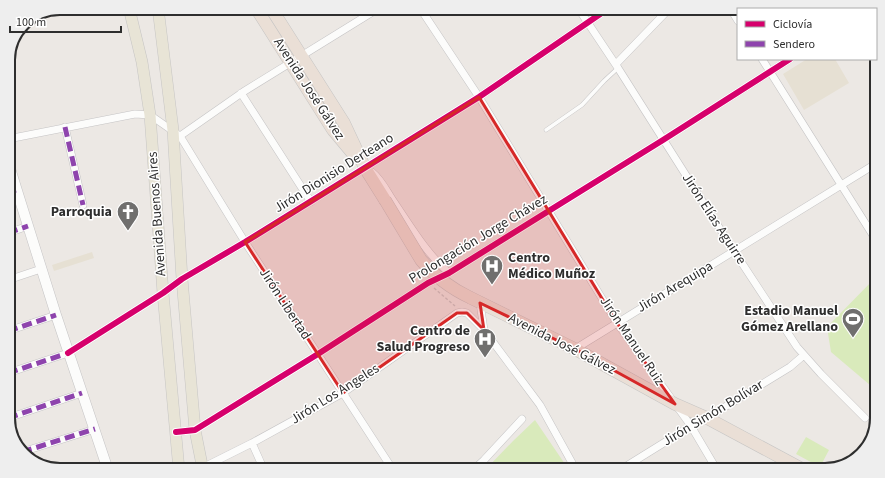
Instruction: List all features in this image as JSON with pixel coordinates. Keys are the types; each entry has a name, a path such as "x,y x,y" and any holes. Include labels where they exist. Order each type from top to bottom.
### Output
{"highway":[{"name":"Avenida José Gálvez","path":"260,15 333,130 365,170 421,260 428,268 451,287 475,301 575,349 675,404 707,418 791,463"},
{"name":"Avenida José Gálvez","path":"275,15 344,123 365,170"}],"main road":[{"name":"Avenida Buenos Aires","path":"131,15 142,62 150,115 163,293 178,463"},
{"name":"Avenida Buenos Aires","path":"159,15 176,133 182,279 195,430 201,463"},
{"path":"15,198 28,226 105,463"}],"street":[{"path":"15,138 135,114 150,115 176,133 367,15"},
{"name":"Jirón Manuel Ruiz","path":"425,15 479,97 617,323 691,426 713,463"},
{"name":"Jirón Elías Aguirre","path":"583,15 617,66 734,251 804,356 865,418"},
{"name":"Jirón Dionisio Derteano","path":"15,371 68,353 163,293 182,279 365,170 479,97 599,15"},
{"path":"617,66 664,15"},
{"path":"763,60 870,230"},
{"name":"Prolongación Jorge Chávez","path":"176,432 195,430 318,354 428,283 449,272 663,140 788,60"},
{"path":"241,93 311,202"},
{"path":"65,127 83,205"},
{"name":"Jirón Libertad","path":"176,133 388,463"},
{"name":"Jirón Arequipa","path":"575,349 870,167"},
{"path":"365,170 372,172 377,177 425,249 449,272"},
{"path":"15,231 28,226"},
{"path":"15,278 41,269"},
{"path":"475,301 484,330"},
{"path":"462,312 467,313 484,330 540,405 572,463"},
{"name":"Jirón Los Angeles","path":"214,463 343,393 457,313 462,312"},
{"path":"15,329 56,316"},
{"name":"Jirón Simón Bolívar","path":"631,463 790,367 804,356"},
{"path":"15,416 82,393"},
{"path":"481,463 522,419"},
{"path":"28,450 95,429"},
{"path":"252,443 261,463"}],"lane":[{"path":"546,130 582,105 617,66"}],"path":[{"path":"428,283 462,312"}],"highlighted area":[{"path":"479,97 617,323 675,404 575,349 480,303 484,330 467,313 457,313 343,393 245,242"}],"shaded area":[{"path":"805,60 836,60 849,83 804,110 783,74"},
{"path":"92,252 94,258 54,271 52,265"}],"green space":[{"name":"Estadio Manuel Gómez Arellano","path":"870,283 870,385 831,352 827,327"},
{"path":"535,420 564,463 492,463"},
{"path":"806,437 829,450 822,463 813,463 796,454"}],"marked path":[{"path":"65,127 83,205"},
{"path":"15,231 28,226"},
{"path":"15,329 56,315"},
{"path":"15,371 68,353"},
{"path":"15,416 82,393"},
{"path":"28,450 95,429"}],"cycle path":[{"path":"68,353 163,293 182,279 245,242 479,97 599,15"},
{"path":"176,432 195,430 318,354 428,283 449,273 663,140 788,60"}],"place":[{"name":"Parroquia","path":"128,232"},
{"name":"Centro Médico Muñoz","path":"492,286"},
{"name":"Estadio Manuel Gómez Arellano","path":"853,338"},
{"name":"Centro de Salud Progreso","path":"485,358"}]}
